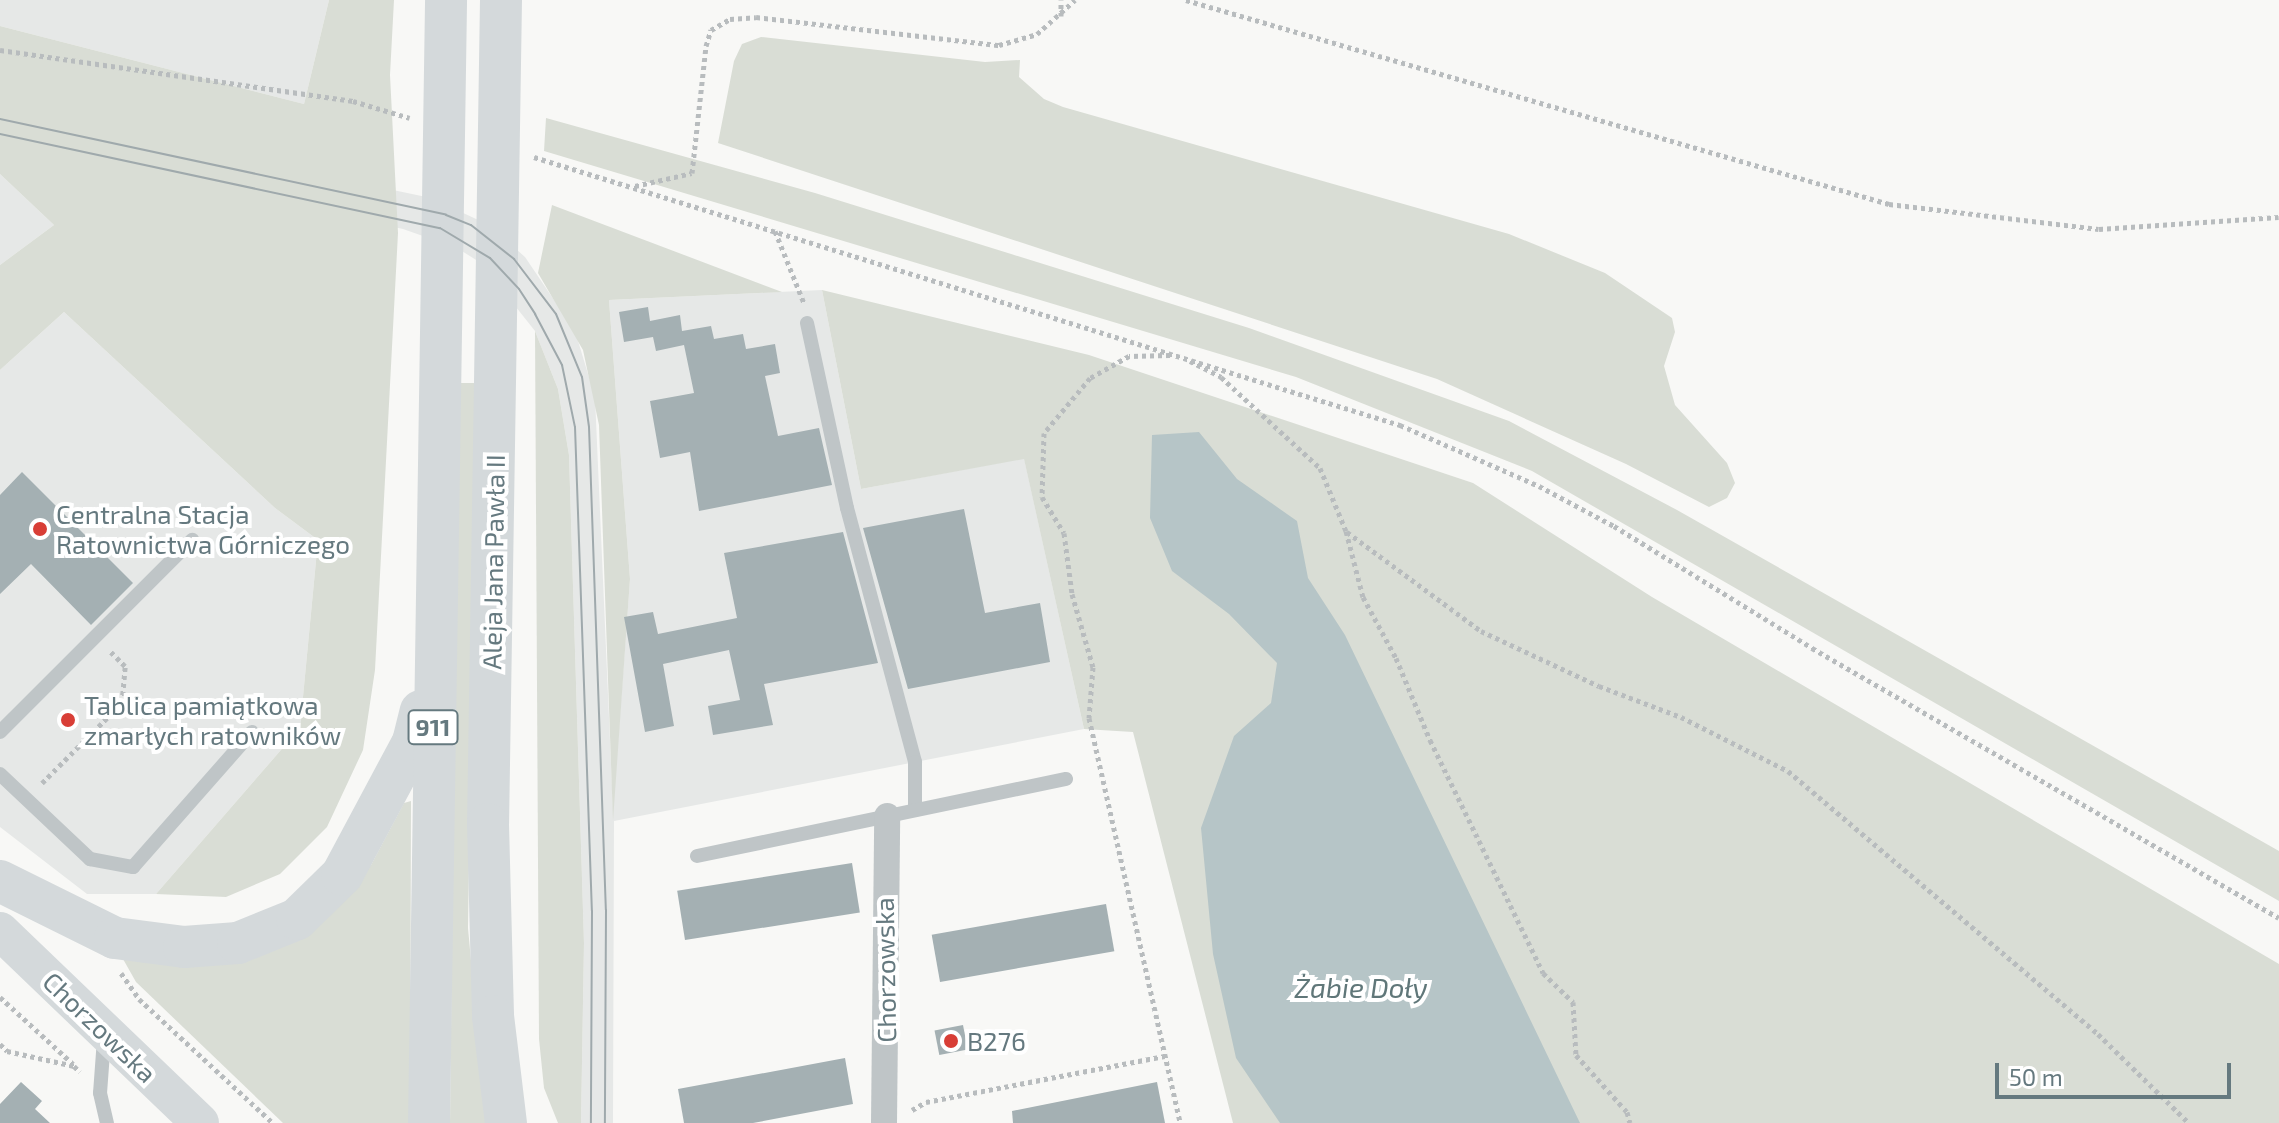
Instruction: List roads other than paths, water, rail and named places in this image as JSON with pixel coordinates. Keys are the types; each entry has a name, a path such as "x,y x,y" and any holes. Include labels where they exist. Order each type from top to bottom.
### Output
{"main road":[{"name":"911","path":"429,1123 446,0"},
{"name":"Aleja Jana Pawła II","path":"501,0 488,824 493,1016 506,1123"},
{"path":"0,881 115,938 184,947 238,943 297,919 342,875 388,794 413,742 434,659"},
{"name":"Chorzowska","path":"0,931 200,1123"}],"street":[{"name":"Chorzowska","path":"887,816 895,1120"}],"lane":[{"path":"807,323 847,508 915,762 915,810"},
{"path":"0,732 192,540"},
{"path":"0,774 90,859 133,867 252,732"},
{"path":"697,856 1066,779"},
{"path":"105,1030 100,1093 107,1123"}],"water":[{"name":"Żabie Doły","path":"1199,432 1237,479 1297,521 1308,578 1345,635 1580,1123 1280,1123 1236,1058 1213,954 1201,828 1234,736 1271,703 1277,663 1229,614 1172,571 1150,518 1152,435"}],"tram line":[{"path":"0,119 446,215 471,225 514,259 556,314 582,377 589,427 606,910 605,1123"},
{"path":"0,134 440,228 490,258 519,289 535,314 562,365 575,427 592,911 591,1123"}],"place":[{"name":"Centralna Stacja Ratownictwa Górniczego","path":"40,529"},
{"name":"Tablica pamiątkowa zmarłych ratowników","path":"68,720"},
{"name":"B276","path":"951,1041"}]}
